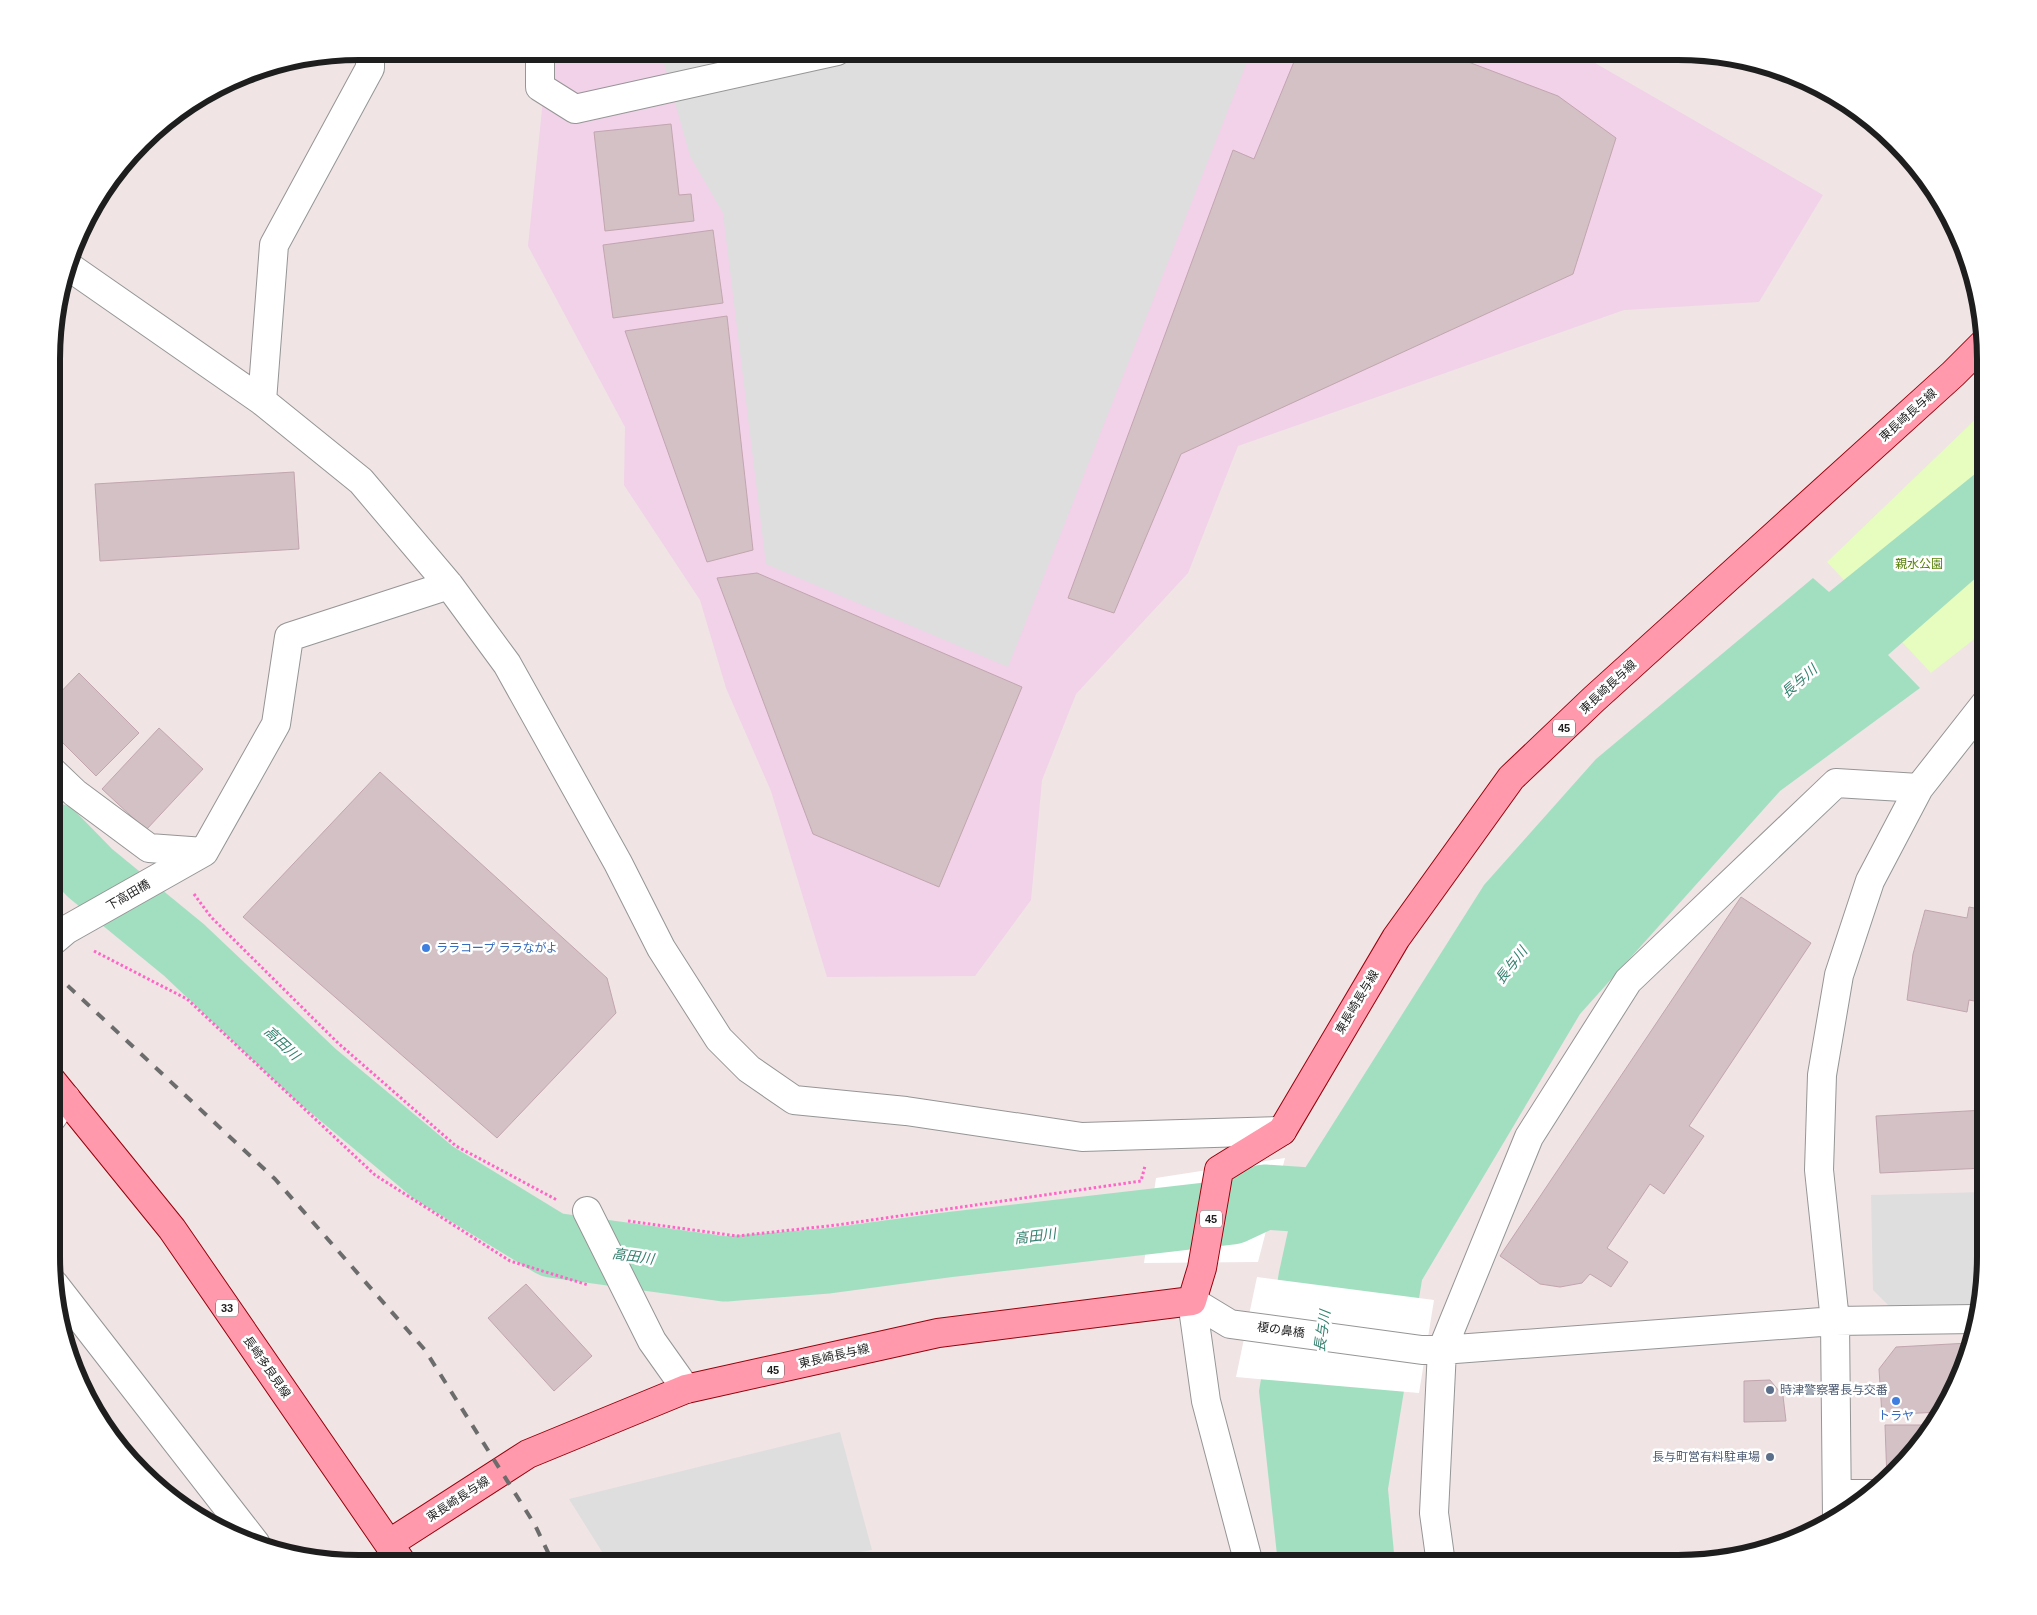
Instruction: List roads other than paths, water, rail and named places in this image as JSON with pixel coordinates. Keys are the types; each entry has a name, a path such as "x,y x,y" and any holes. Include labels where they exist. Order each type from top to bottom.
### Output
{"main road":[{"name":"東長崎長与線","path":"396,1553 528,1454 686,1389 938,1333 1192,1300 1202,1268 1219,1170 1282,1131 1396,938 1511,778 1594,699 1954,374 1977,351"},
{"name":"長崎多良見線","path":"60,1102 172,1229 396,1553"}],"street":[{"path":"262,401 274,245 370,68 370,60"},
{"path":"540,60 540,87 575,109 800,60"},
{"path":"74,270 262,401 361,481 449,585 508,664 618,863 661,948 719,1039 750,1069 794,1100 906,1111 1082,1136 1282,1131"},
{"path":"60,778 149,848 204,852 276,724 289,637 449,585"},
{"path":"1849,1501 1837,1505 1835,1321 1819,1170 1822,1075 1840,975 1870,881 1919,788 1977,715"},
{"path":"1440,1555 1434,1512 1432,1350 1528,1137 1628,981 1836,783 1919,788"},
{"name":"下高田橋","path":"66,931 204,852"},
{"path":"588,1212 652,1341 686,1389"},
{"path":"63,1296 247,1533"},
{"path":"1192,1300 1206,1400 1247,1555"},
{"name":"榎の鼻橋","path":"1192,1300 1230,1324 1432,1350 1835,1321 1970,1319"}],"water":[{"name":"長与川","path":"1977,472 1977,577 1888,655 1920,688 1780,791 1580,1014 1422,1280 1388,1489 1394,1555 1277,1555 1259,1391 1279,1272 1300,1176 1484,885 1596,759 1813,578 1829,592"}],"waterway":[{"name":"高田川","path":"60,842 90,873 184,950 315,1074 434,1173 552,1245 725,1269 827,1261 946,1245 1232,1212 1264,1197 1354,1203"}],"railway":[{"path":"60,979 275,1179 425,1350 535,1525 549,1555"}],"place":[{"name":"ララコープ ララながよ","path":"426,948"},
{"name":"時津警察署長与交番","path":"1770,1390"},
{"name":"トラヤ","path":"1896,1401"},
{"name":"長与町営有料駐車場","path":"1770,1457"}],"park label":[{"name":"親水公園","path":"1919,564"}]}
